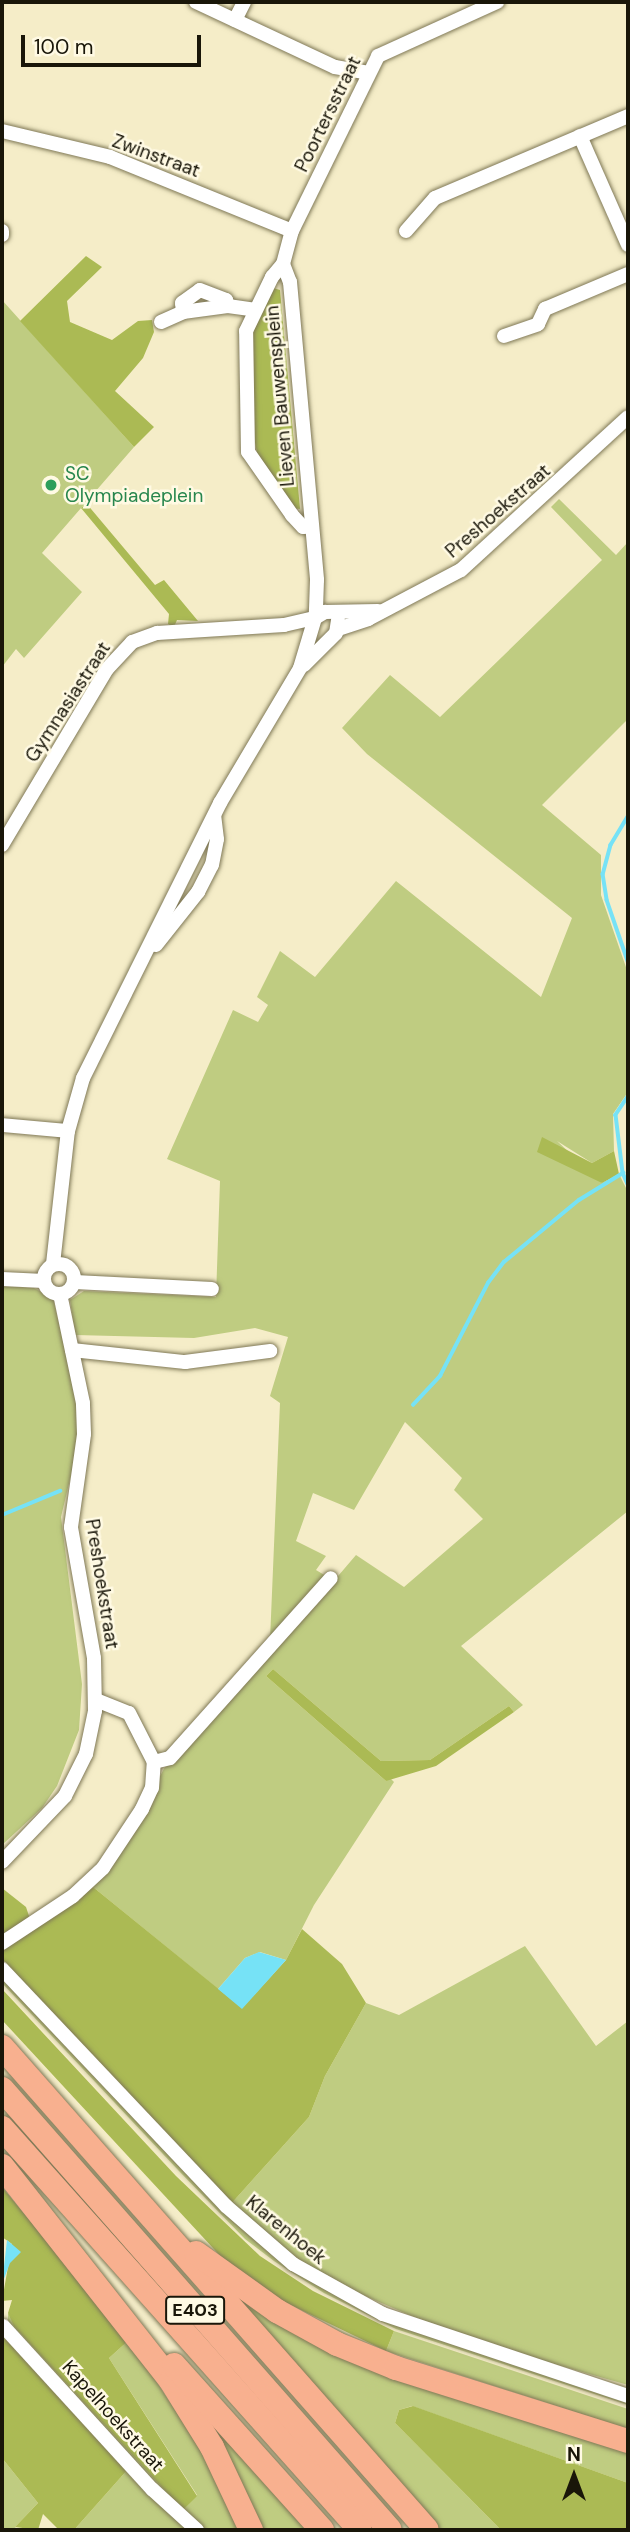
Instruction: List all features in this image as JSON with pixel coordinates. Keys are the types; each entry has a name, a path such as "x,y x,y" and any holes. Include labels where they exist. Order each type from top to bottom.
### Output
{"highway":[{"path":"2,2047 166,2229 427,2530"},
{"name":"E403","path":"2,2089 390,2530"},
{"name":"E403","path":"2,2128 360,2530"},
{"path":"2,2166 171,2381 212,2447 251,2530"},
{"path":"166,2229 277,2311 337,2344 396,2368 628,2441"},
{"path":"73,2253 323,2530"}],"street":[{"path":"196,2 335,67 368,73"},
{"path":"235,20 244,2"},
{"name":"Poortersstraat","path":"292,231 378,57 401,44 497,2"},
{"path":"406,231 435,198 628,116"},
{"name":"Zwinstraat","path":"2,131 110,157 292,231"},
{"path":"580,136 628,245"},
{"name":"Lieven Bauwensplein","path":"292,231 283,264 246,331 248,452 292,515 303,527 311,526"},
{"name":"Lieven Bauwensplein","path":"283,264 290,282 320,620 333,633"},
{"path":"504,336 538,324 545,309 628,274"},
{"name":"Lieven Bauwensplein","path":"161,322 183,312 228,306 256,310"},
{"name":"Preshoekstraat","path":"300,668 333,633 434,587 492,547 628,417"},
{"name":"Preshoekstraat","path":"75,1282 60,1265 60,1233 68,1131 83,1078 214,816 300,668 320,620 378,611"},
{"path":"320,620 333,633"},
{"name":"Gymnasiastraat","path":"2,845 107,669 132,642 157,633 284,625 300,631 320,620"},
{"name":"Preshoekstraat","path":"135,974 198,892 212,865 217,839 214,816"},
{"path":"2,1125 68,1131"},
{"path":"2,1279 44,1281 60,1265"},
{"path":"44,1281 50,1291 60,1294 75,1282 212,1289"},
{"name":"Preshoekstraat","path":"2,1862 48,1818 73,1782 90,1740 96,1700 94,1658 71,1527 84,1422 60,1294"},
{"path":"72,1350 185,1362 270,1351"},
{"path":"154,1762 175,1753 331,1578"},
{"path":"2,1943 73,1896 103,1868 142,1809 152,1788 154,1762 129,1713 96,1700"},
{"name":"Klarenhoek","path":"2,1969 226,2206 293,2264 383,2314 628,2396"},
{"name":"Kapelhoekstraat","path":"4,2326 152,2488 197,2530"}],"green space":[{"path":"86,256 102,267 67,301 70,322 112,340 138,321 152,320 154,332 143,358 115,391 154,427 134,447 20,321"},
{"path":"273,288 280,290 300,509 292,508 258,457 252,428 250,332"},
{"name":"SC Olympiadeplein","path":"2,300 134,447 42,553 82,592 24,658 16,649 2,667"},
{"path":"559,499 616,555 628,542 628,719 542,805 601,855 601,895 628,973 628,1092 613,1114 614,1151 592,1163 557,1141 602,1183 619,1174 628,1192 628,1511 461,1646 523,1705 514,1712 509,1706 430,1760 381,1761 273,1669 266,1676 386,1781 389,1777 394,1782 314,1905 286,1960 260,1952 245,1958 218,1989 93,1887 115,1859 165,1767 257,1671 356,1555 404,1587 483,1519 454,1490 462,1478 405,1422 354,1510 313,1493 296,1541 326,1556 316,1570 326,1576 270,1640 280,1403 270,1396 288,1337 255,1328 194,1338 75,1335 70,1300 84,1291 216,1297 220,1181 167,1159 233,1010 258,1022 268,1005 257,997 280,951 315,977 396,881 541,997 572,918 367,754 342,728 390,675 440,717 602,560 551,507"},
{"path":"86,503 155,585 164,580 198,621 177,620 174,627 168,624 169,614 81,508"},
{"path":"542,1137 592,1163 614,1151 619,1174 602,1183 537,1152"},
{"path":"2,1286 34,1288 53,1298 79,1410 76,1454 61,1517 82,1684 79,1730 57,1786 42,1808 2,1845"},
{"path":"273,1669 381,1761 430,1760 509,1706 514,1712 436,1766 386,1781 266,1676"},
{"path":"93,1887 242,2008 286,1960 302,1929 342,1964 366,2003 325,2076 309,2117 230,2205 3,1960 4,1949 18,1936"},
{"path":"2,1888 26,1907 30,1919 2,1934"},
{"path":"525,1946 596,2046 628,2021 628,2385 463,2338 321,2277 230,2205 309,2117 325,2076 366,2003 399,2015"},
{"path":"2,1974 117,2097 319,2286 628,2400 628,2405 396,2329 324,2293 274,2261 245,2239 179,2171 2,1983"},
{"path":"2,1989 176,2176 260,2256 313,2291 394,2331 386,2351 272,2296 225,2261 2,2020"},
{"path":"2,2187 129,2340 109,2358 197,2496 183,2510 14,2326 8,2313 12,2300 2,2301 12,2244 2,2237"},
{"path":"206,2268 238,2293 628,2447 628,2483 412,2406 399,2410 395,2423 501,2530 440,2530"},
{"path":"8,2313 183,2510 197,2495 109,2358 129,2340 196,2442 240,2530 203,2530 181,2512 8,2325"},
{"path":"394,2331 628,2409 628,2429 386,2351"},
{"path":"2,2332 129,2468 74,2530 59,2530 43,2514 38,2530 15,2527 38,2503 2,2458"},
{"path":"192,2398 309,2530 259,2530"},
{"path":"413,2406 628,2483 628,2530 501,2530 395,2423 399,2410"},
{"path":"2,2458 38,2503 15,2527 18,2530 2,2530"},
{"path":"129,2468 190,2530 74,2530"}],"water":[{"path":"259,1952 286,1960 242,2009 218,1989 245,1958"},
{"path":"7,2240 21,2252 10,2263 2,2284"}],"waterway":[{"path":"628,817 611,845 603,874 607,900 628,961"},
{"path":"628,1097 616,1115 623,1173 628,1184"},
{"path":"413,1405 440,1376 488,1283 504,1262 579,1200 623,1173"},
{"path":"2,1515 60,1491"}],"place":[{"name":"SC Olympiadeplein","path":"51,485"}]}
